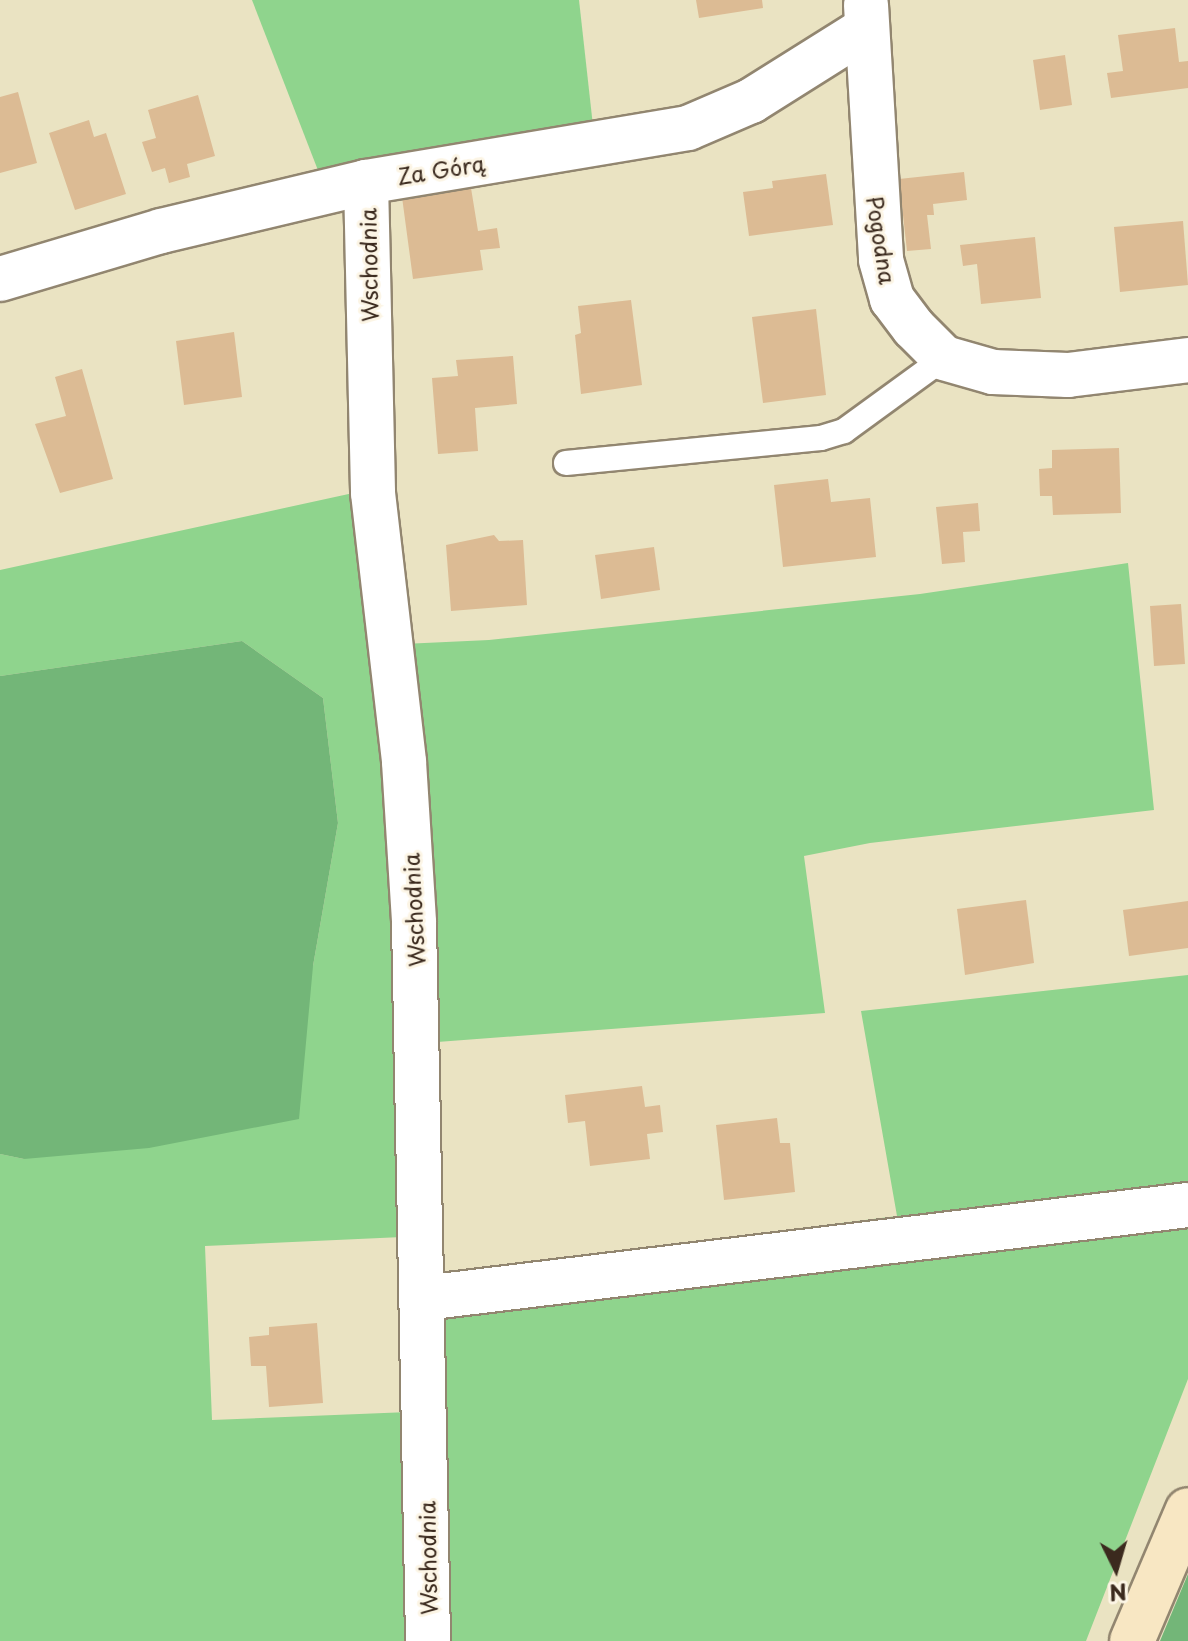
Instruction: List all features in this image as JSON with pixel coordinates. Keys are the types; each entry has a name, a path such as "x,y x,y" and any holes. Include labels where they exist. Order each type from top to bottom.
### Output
{"main road":[{"path":"1132,1641 1188,1510"}],"street":[{"name":"Za Górą","path":"0,279 161,231 366,182 688,128 751,101 866,14"},
{"name":"Pogodna","path":"866,14 881,260 892,299 944,358"},
{"name":"Wschodnia","path":"366,182 373,493 404,762 414,923 424,1298 428,1641"},
{"path":"944,358 993,372 1068,375 1188,360"},
{"path":"424,1298 1188,1205"}],"lane":[{"path":"566,463 821,438 844,431 944,358"}],"green space":[{"path":"252,0 579,0 595,144 326,191"},
{"path":"367,490 398,800 402,1237 205,1246 212,1420 409,1412 423,1641 0,1641 0,1154 24,1159 313,966 338,823 323,698 242,641 0,676 0,570"},
{"path":"1128,563 1154,810 870,843 804,856 825,1013 424,1043 403,644 489,640 920,594"},
{"path":"242,641 323,698 338,823 313,966 299,1119 149,1148 24,1159 0,1154 0,676"},
{"path":"1188,975 1188,1379 1086,1641 431,1641 431,1275 897,1216 861,1011"},
{"path":"1188,1574 1188,1641 1160,1641"}],"building":[{"path":"696,0 762,0 763,8 699,18"},
{"path":"1175,28 1179,62 1188,61 1188,88 1111,98 1107,73 1123,71 1118,35"},
{"path":"1065,55 1072,105 1040,110 1033,60"},
{"path":"18,92 37,163 0,173 0,97"},
{"path":"198,95 215,156 187,164 190,177 169,183 165,168 152,172 142,142 156,138 148,110"},
{"path":"89,120 94,137 106,133 126,194 75,210 49,133"},
{"path":"964,172 967,200 933,204 934,215 927,215 931,249 907,251 899,179"},
{"path":"826,174 833,225 749,236 743,192 773,188 772,181"},
{"path":"471,188 478,231 497,228 500,248 480,250 483,270 413,279 402,197"},
{"path":"1183,221 1188,285 1120,292 1114,227"},
{"path":"1035,237 1041,298 981,304 977,264 963,266 960,245"},
{"path":"631,300 642,385 581,394 575,335 581,333 578,306"},
{"path":"816,309 826,395 763,403 752,317"},
{"path":"234,332 242,397 184,405 176,341"},
{"path":"513,356 517,404 475,408 478,451 438,454 432,378 458,376 456,360"},
{"path":"82,369 113,479 60,493 35,424 66,416 55,377"},
{"path":"1119,448 1121,513 1053,515 1052,496 1040,496 1039,469 1052,468 1052,450"},
{"path":"828,479 831,502 870,498 876,557 783,567 774,485"},
{"path":"978,503 980,531 963,532 965,562 942,564 936,507"},
{"path":"494,535 499,541 523,540 527,605 451,611 446,545"},
{"path":"654,547 660,590 601,599 595,555"},
{"path":"1181,604 1185,664 1154,666 1150,606"},
{"path":"1026,900 1034,963 965,975 957,909"},
{"path":"1188,901 1188,948 1129,956 1123,910"},
{"path":"642,1086 645,1107 660,1105 663,1132 647,1134 650,1159 590,1166 585,1121 568,1123 565,1095"},
{"path":"777,1118 780,1143 790,1143 795,1192 724,1200 716,1125"},
{"path":"317,1323 323,1403 269,1407 266,1366 251,1366 249,1337 269,1335 269,1327"}]}
